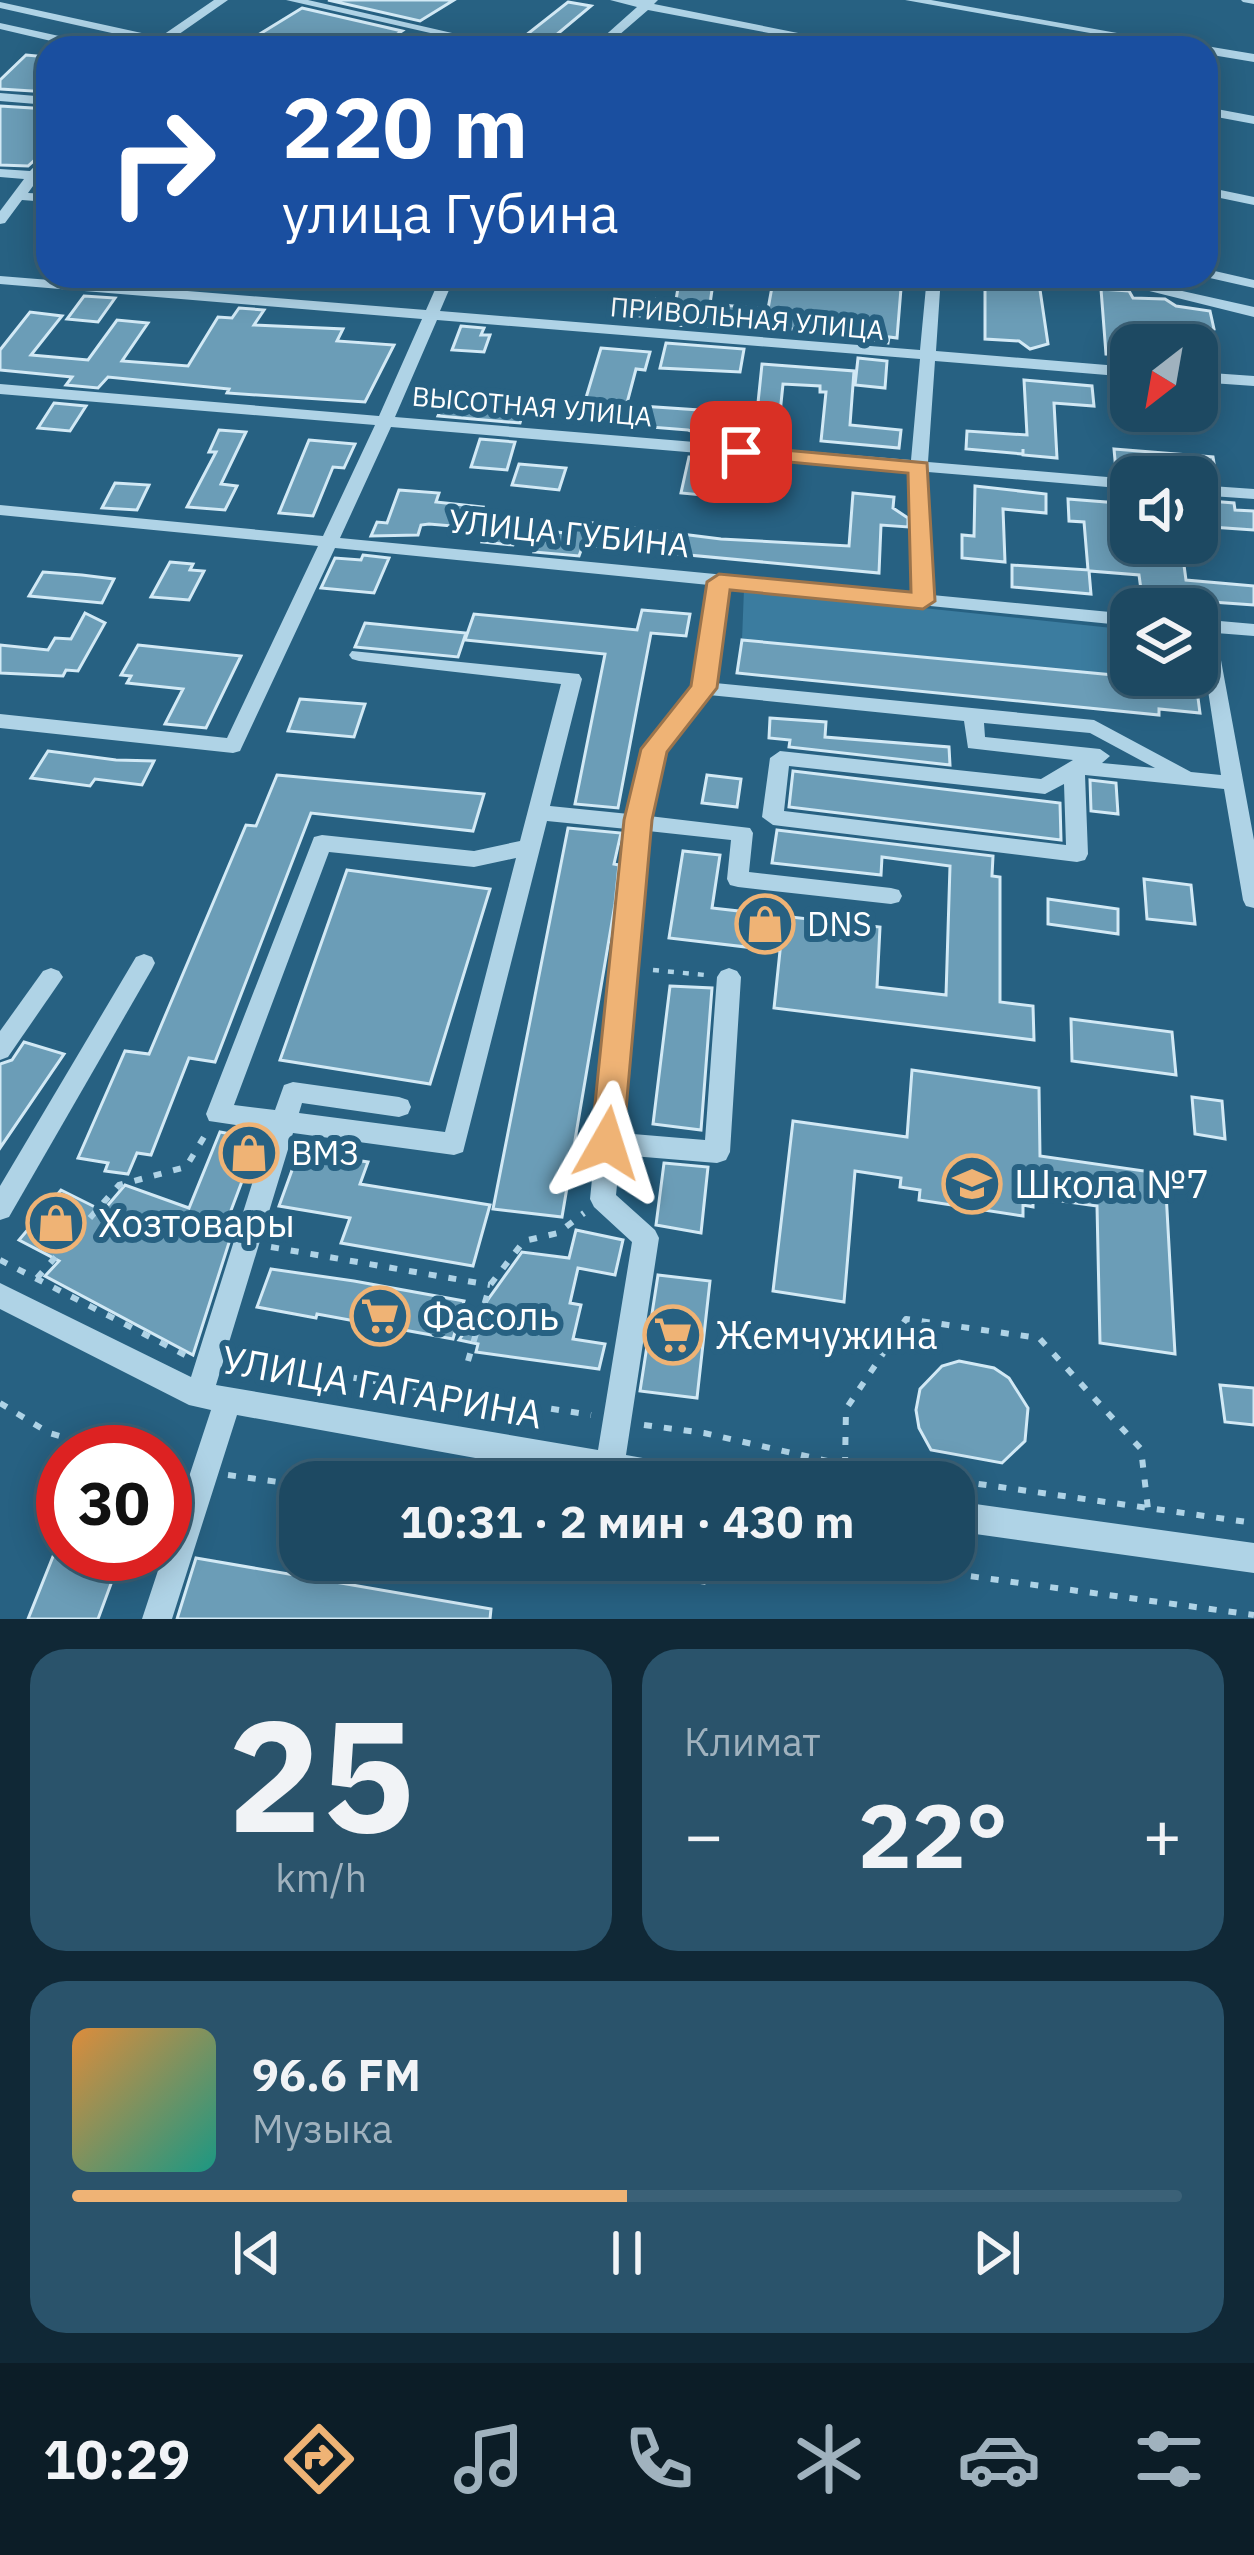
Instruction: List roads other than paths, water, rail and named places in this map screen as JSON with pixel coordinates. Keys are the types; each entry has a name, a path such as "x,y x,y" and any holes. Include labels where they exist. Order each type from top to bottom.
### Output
{"street":[{"path":"168,36 222,0"},
{"path":"292,0 457,36"},
{"path":"616,0 809,36"},
{"path":"911,0 1124,36"},
{"path":"611,36 649,3"},
{"path":"0,4 125,36"},
{"path":"0,26 44,36"},
{"path":"1218,52 1254,58"},
{"path":"0,97 36,100"},
{"path":"1218,114 1254,121"},
{"path":"0,220 36,169"},
{"path":"0,173 31,175"},
{"path":"1218,194 1254,201"},
{"path":"18,196 36,197"},
{"path":"1218,276 1254,284"},
{"name":"ПРИВОЛЬНАЯ УЛИЦА","path":"0,280 36,283"},
{"name":"ПРИВОЛЬНАЯ УЛИЦА","path":"93,288 1110,371"},
{"path":"0,721 232,746 386,422 442,288"},
{"path":"923,601 919,467 932,358 934,288"},
{"path":"1149,288 1254,312"},
{"path":"1218,378 1254,381"},
{"name":"ВЫСОТНАЯ УЛИЦА","path":"0,388 1110,482"},
{"path":"1218,491 1254,494"},
{"name":"УЛИЦА ГУБИНА","path":"0,510 1110,618"},
{"path":"611,1461 646,1238 603,1199 638,820 654,749 704,688 719,582"},
{"path":"1218,627 1254,631"},
{"path":"359,655 572,679 542,813 454,1144 218,1114 322,843 474,859 532,846"},
{"path":"704,688 974,714 975,743 1160,762 1193,779"},
{"path":"1216,696 1254,900"},
{"path":"1227,752 1254,755"},
{"path":"542,813 759,832 772,817 780,758 1046,788 1074,767 1233,783"},
{"path":"772,817 1077,854 1074,767"},
{"path":"742,833 737,879 891,896"},
{"path":"0,1209 144,963"},
{"path":"607,1143 717,1152 729,976"},
{"path":"0,1051 51,977"},
{"path":"157,1619 205,1472 214,1397 293,1092 399,1107"},
{"name":"УЛИЦА ГАГАРИНА","path":"0,1295 214,1397 571,1461"},
{"path":"975,1519 1254,1558"}],"place":[{"name":"DNS","path":"765,924"},
{"name":"ВМЗ","path":"249,1153"},
{"name":"Школа №7","path":"972,1184"},
{"name":"Хозтовары","path":"56,1223"},
{"name":"Фасоль","path":"380,1316"},
{"name":"Жемчужина","path":"673,1335"}]}
